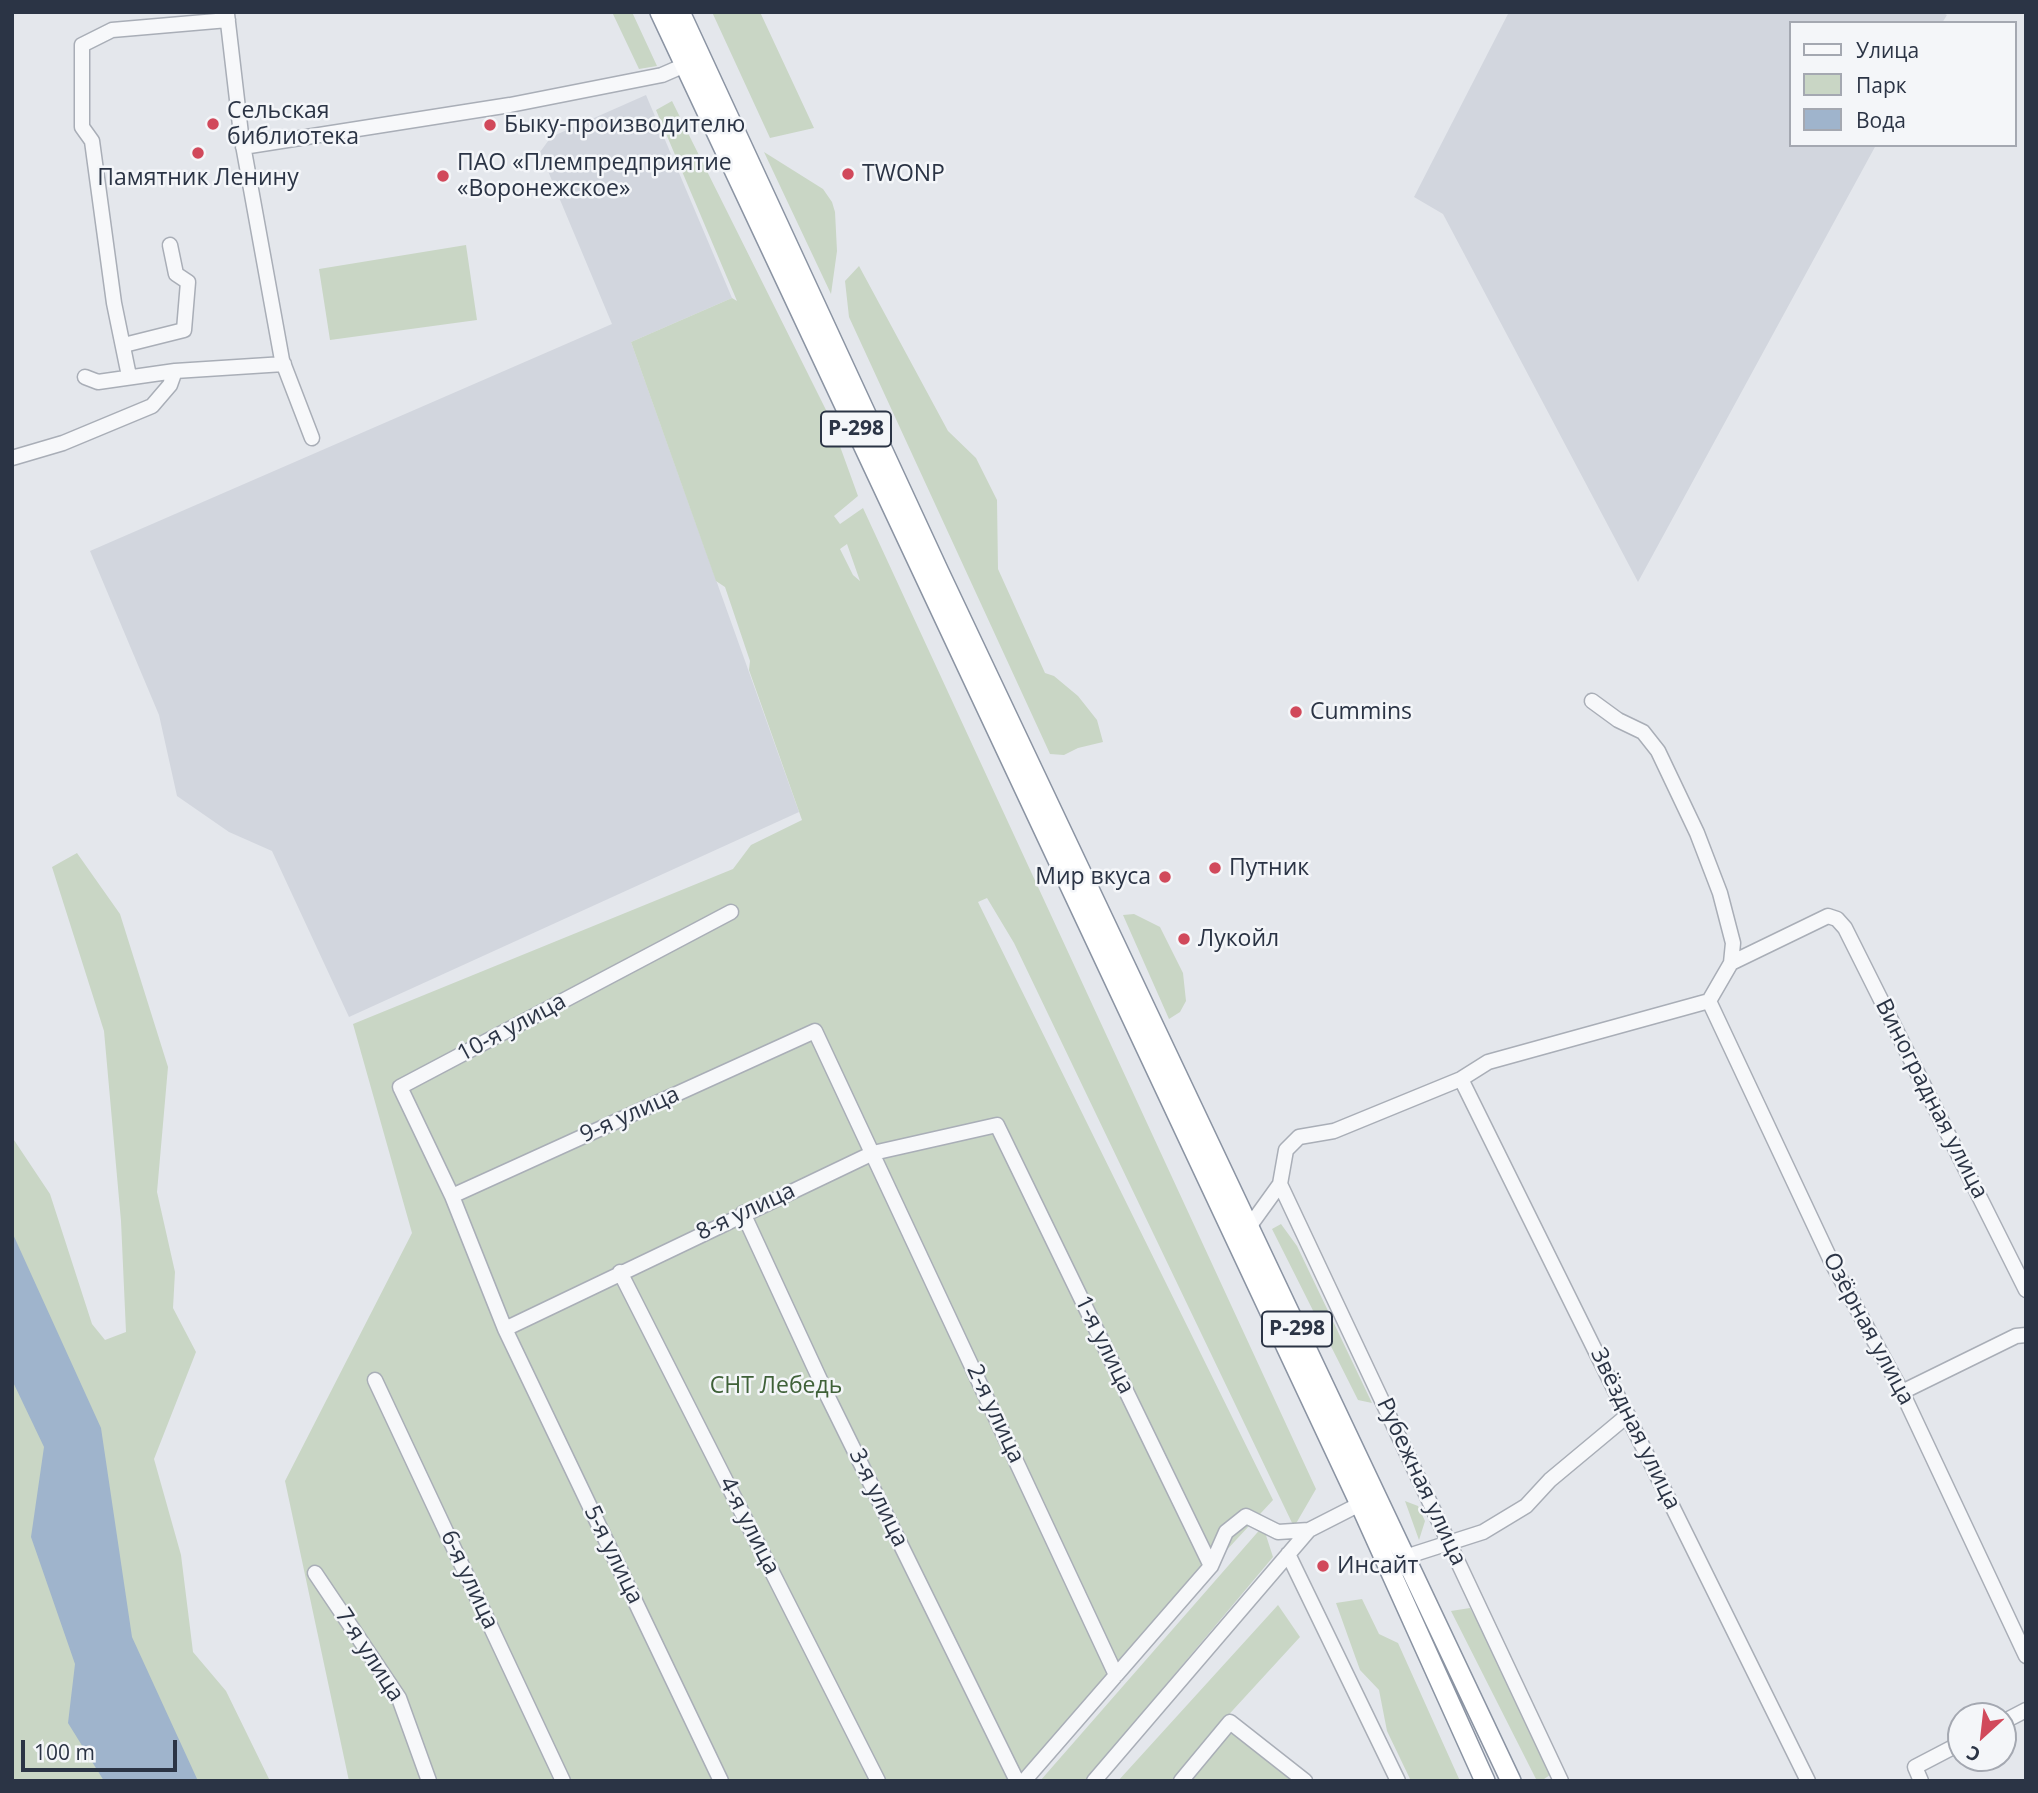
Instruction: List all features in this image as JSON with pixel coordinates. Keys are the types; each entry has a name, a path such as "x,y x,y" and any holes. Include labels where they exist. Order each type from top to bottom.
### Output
{"highway":[{"name":"Р-298","path":"660,12 1360,1504 1485,1781"},
{"name":"Р-298","path":"680,12 1067,844 1511,1781"},
{"path":"999,735 1000,731 1004,732 1051,827 1067,844"},
{"path":"1094,934 1109,957 1149,1045 1156,1051 1162,1044"}],"street":[{"path":"129,376 114,303 92,141 82,127 82,45 112,30 228,16 243,146 284,364 312,438"},
{"path":"243,146 510,105 662,75 685,65"},
{"path":"124,345 184,330 188,282 176,274 170,245"},
{"path":"85,377 98,382 175,371 284,364"},
{"path":"12,458 63,443 152,406 170,385 175,371"},
{"path":"1249,1227 1280,1184 1286,1150 1299,1138 1334,1131 1461,1079 1488,1062 1709,1001 1731,963 1733,943 1720,893 1693,823 1658,751 1643,732 1618,720 1592,701"},
{"name":"10-я улица","path":"452,1196 400,1087 731,912"},
{"name":"Виноградная улица","path":"1731,963 1828,916 1837,919 1845,928 2026,1290"},
{"name":"Озёрная улица","path":"1709,1001 1832,1263 1902,1392 2026,1656"},
{"name":"9-я улица","path":"452,1196 815,1031 873,1153"},
{"name":"Звёздная улица","path":"1461,1079 1808,1781"},
{"name":"8-я улица","path":"505,1329 873,1153 997,1125"},
{"name":"1-я улица","path":"997,1125 1211,1566"},
{"name":"2-я улица","path":"873,1153 1116,1675"},
{"name":"Рубежная улица","path":"1280,1184 1560,1781"},
{"path":"452,1196 505,1329"},
{"name":"3-я улица","path":"743,1213 834,1409 1017,1781"},
{"name":"4-я улица","path":"620,1272 878,1781"},
{"name":"5-я улица","path":"505,1329 721,1781"},
{"path":"1902,1392 2016,1336 2026,1335"},
{"name":"6-я улица","path":"375,1380 564,1781"},
{"path":"1405,1557 1483,1532 1526,1506 1550,1480 1628,1415"},
{"path":"1094,1781 1309,1530 1360,1504"},
{"path":"1024,1781 1211,1566 1226,1532 1246,1516 1278,1532 1309,1530"},
{"path":"1288,1554 1398,1781"},
{"name":"7-я улица","path":"315,1573 399,1698 429,1781"},
{"path":"1181,1781 1230,1722 1306,1781"},
{"path":"1921,1781 1915,1767 1947,1750"}],"shaded area":[{"path":"1509,12 1941,12 1947,15 1943,21 1790,21 1790,147 1875,147 1638,582 1443,214 1414,197"},
{"path":"646,95 732,298 631,342 799,812 349,1017 272,851 229,832 177,796 159,715 90,551 612,324 540,152 551,137"}],"green space":[{"path":"612,12 632,12 657,66 639,69"},
{"path":"712,12 760,12 814,128 770,138"},
{"name":"СНТ Лебедь","path":"672,101 829,416 858,496 834,516 840,524 863,508 1316,1489 1294,1527 1014,943 987,898 978,902 1273,1500 1013,1781 349,1781 285,1481 412,1233 353,1024 733,869 751,845 802,820 749,670 750,661 725,587 716,581 631,342 732,298 737,301 656,110","holes":["847,544 860,581 853,575 840,549"]},
{"path":"764,152 823,189 832,202 837,251 831,294"},
{"path":"466,245 477,320 330,340 319,269"},
{"path":"859,266 948,431 976,458 997,500 998,569 1045,673 1054,676 1078,696 1097,720 1103,742 1078,748 1064,755 1050,754 849,317 845,281"},
{"path":"77,853 120,914 168,1067 157,1192 175,1272 173,1308 196,1352 154,1459 181,1555 193,1652 226,1691 270,1781 12,1781 12,1137 50,1194 92,1324 105,1340 126,1332 121,1221 104,1031 52,867"},
{"path":"1134,914 1160,927 1183,973 1186,1001 1180,1012 1169,1019 1123,915"},
{"path":"1281,1224 1297,1246 1372,1403 1358,1400 1272,1229"},
{"path":"1405,1501 1418,1506 1425,1521 1419,1540"},
{"path":"1263,1526 1273,1557 1085,1781 1040,1781"},
{"path":"1362,1599 1379,1634 1398,1643 1460,1781 1411,1781 1387,1731 1379,1690 1360,1670 1336,1603"},
{"path":"1278,1605 1300,1637 1222,1722 1298,1781 1118,1781"},
{"path":"1470,1608 1510,1682 1550,1775 1541,1781 1537,1781 1451,1611"}],"water":[{"path":"12,1232 101,1428 132,1637 198,1781 104,1781 68,1723 75,1664 31,1537 44,1447 12,1380"}],"place":[{"name":"Сельская библиотека","path":"213,124"},
{"name":"Быку-производителю","path":"490,125"},
{"name":"Памятник Ленину","path":"198,153"},
{"name":"TWONP","path":"848,174"},
{"name":"ПАО «Племпредприятие «Воронежское»","path":"443,176"},
{"name":"Cummins","path":"1296,712"},
{"name":"Путник","path":"1215,868"},
{"name":"Мир вкуса","path":"1165,877"},
{"name":"Лукойл","path":"1184,939"},
{"name":"Инсайт","path":"1323,1566"}]}
